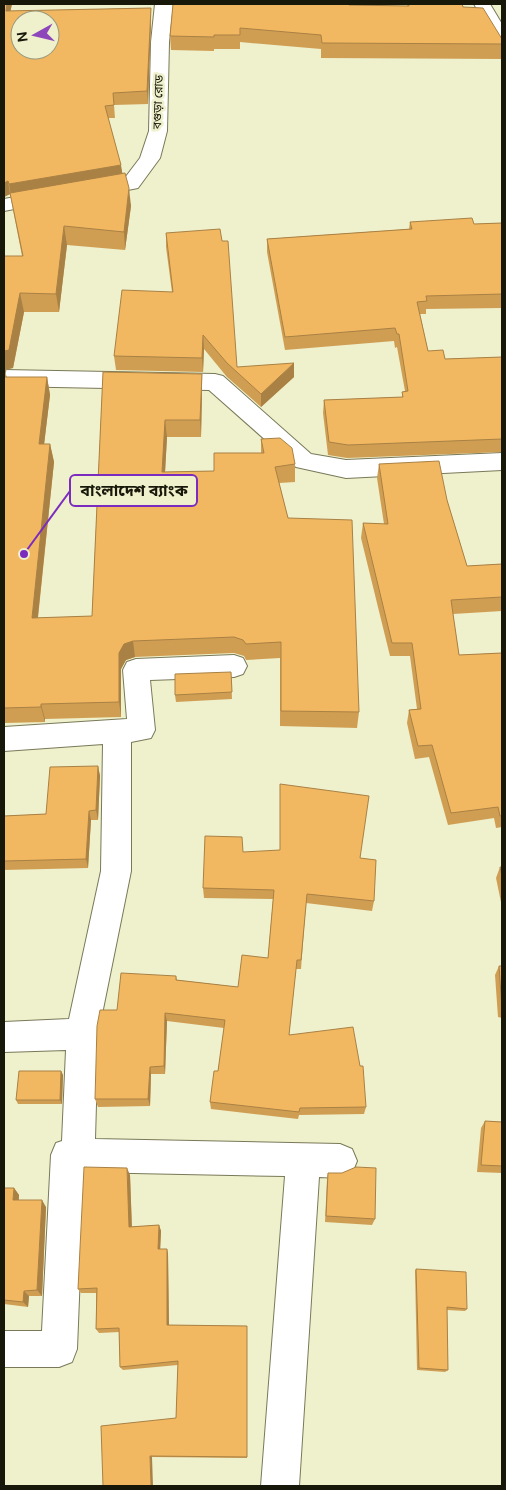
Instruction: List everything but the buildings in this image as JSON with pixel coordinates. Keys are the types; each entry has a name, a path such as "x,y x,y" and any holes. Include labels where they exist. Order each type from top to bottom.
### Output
{"street":[{"name":"বগুড়া রোড","path":"4,205 131,184 150,158 158,131 160,42 164,4"},
{"path":"482,4 502,38"},
{"path":"4,378 215,382 304,461 346,469 502,462"},
{"path":"4,739 141,730 136,670 234,666"},
{"path":"78,1155 82,1034 116,871 117,731"},
{"path":"4,1038 82,1034"},
{"path":"4,1349 59,1349 68,1155 340,1161"},
{"path":"280,1486 303,1160"}],"place":[{"name":"বাংলাদেশ ব্যাংক","path":"24,554"}]}
